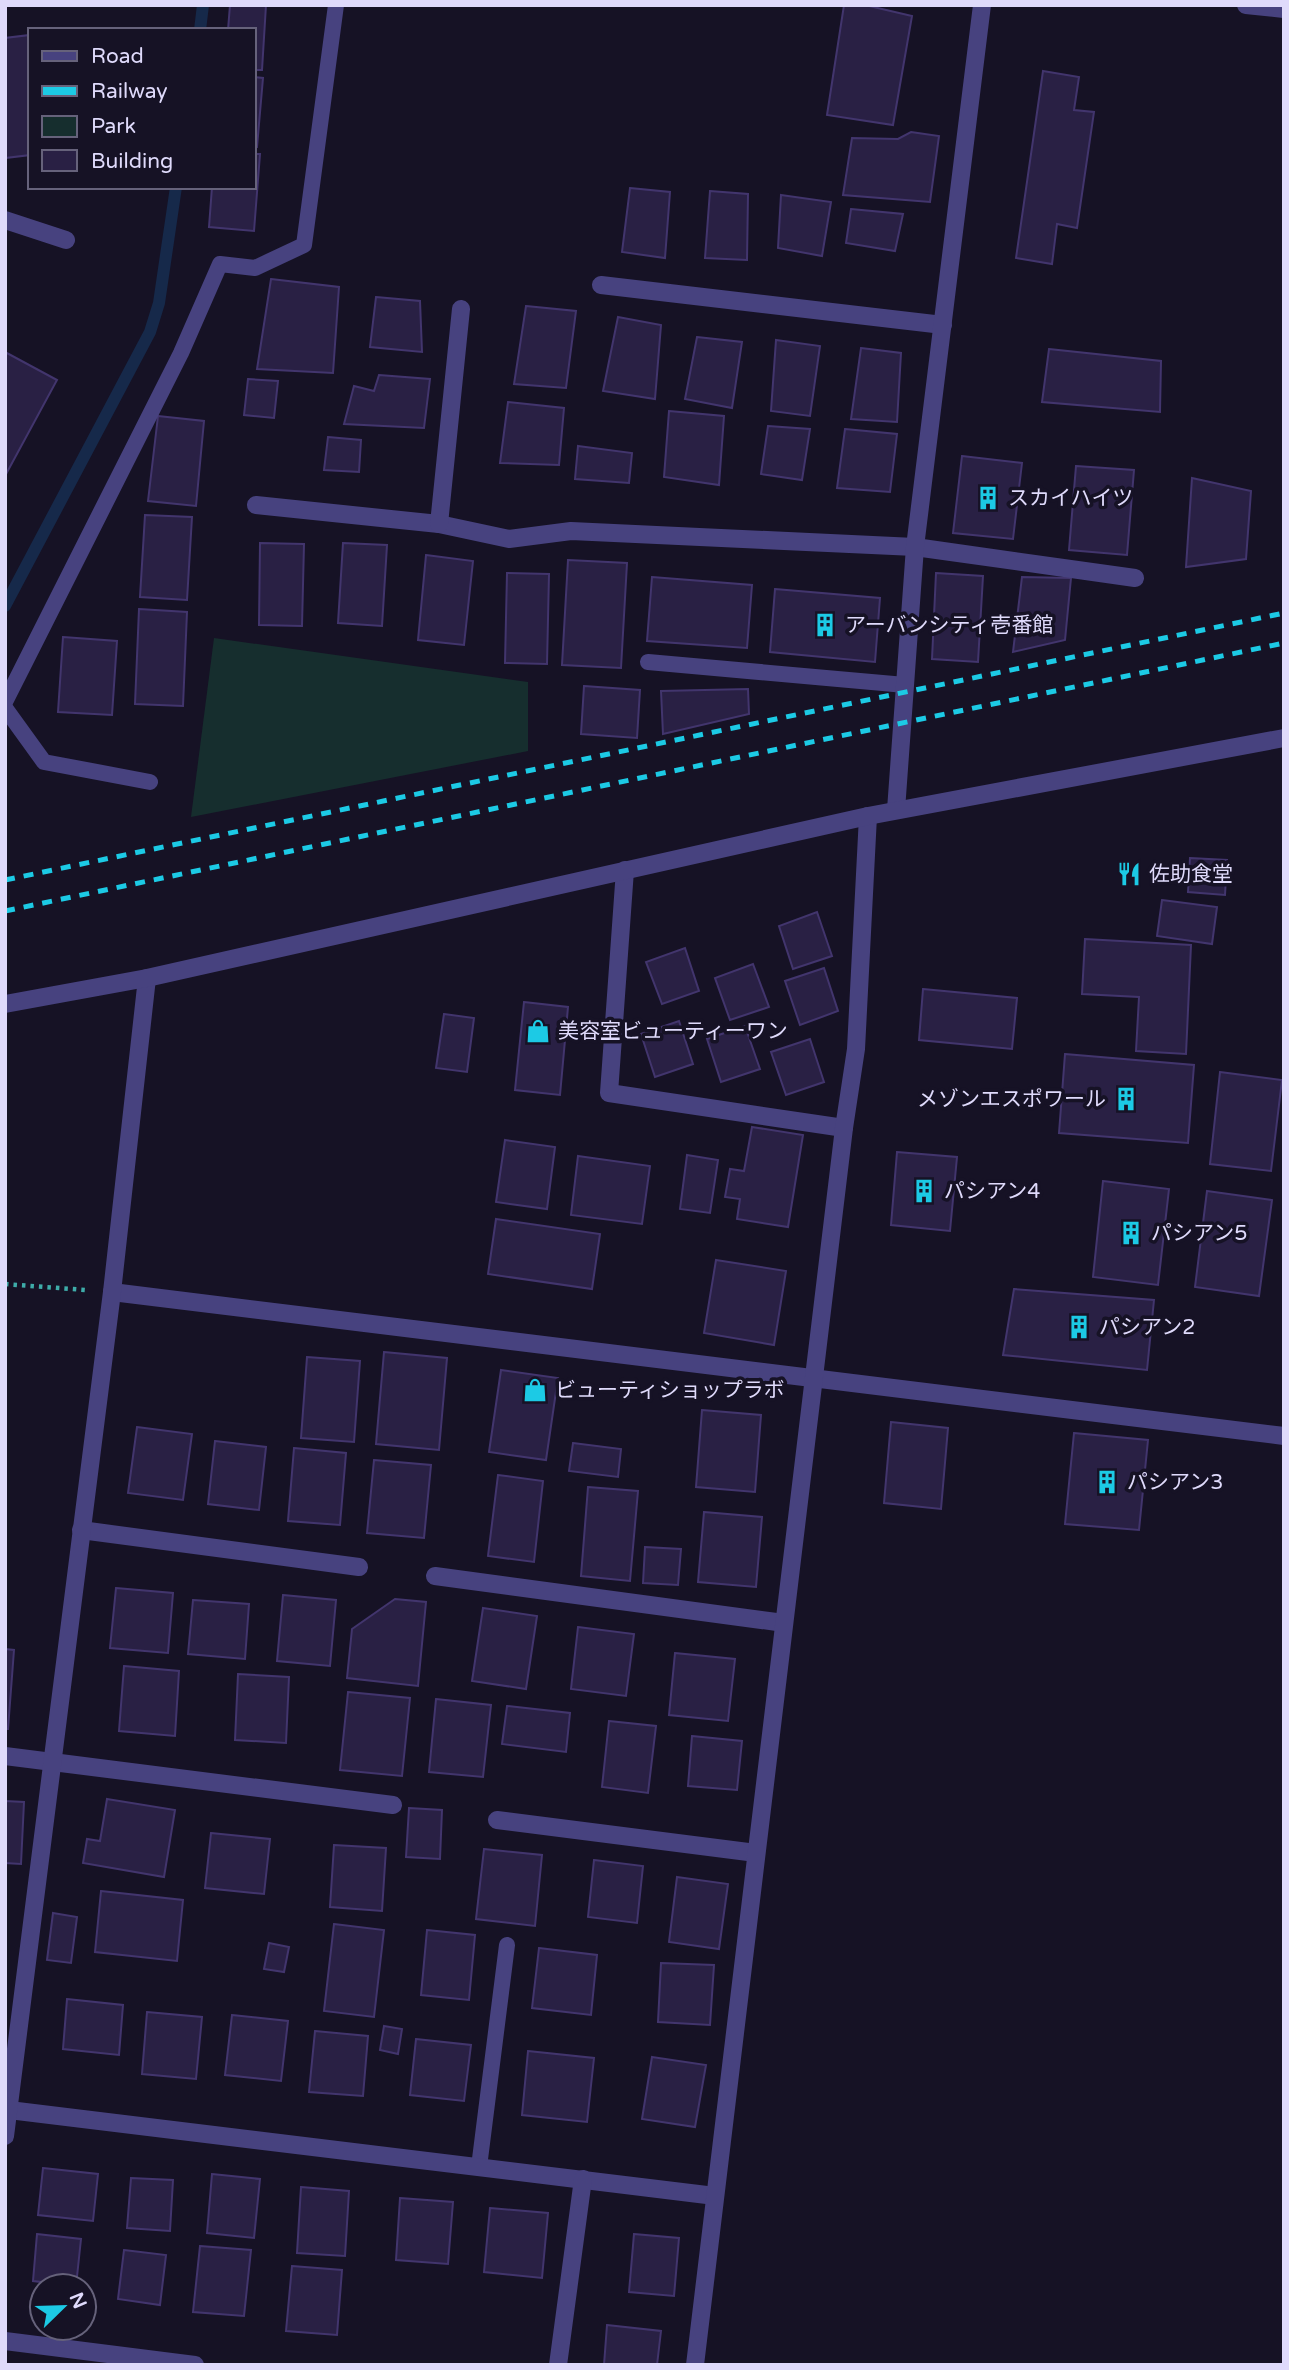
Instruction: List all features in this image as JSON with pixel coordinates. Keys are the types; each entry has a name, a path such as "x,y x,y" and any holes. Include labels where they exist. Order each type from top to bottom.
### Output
{"street":[{"path":"896,810 915,547 982,5"},
{"path":"1246,5 1284,9"},
{"path":"5,220 66,240"},
{"path":"601,285 943,325"},
{"path":"439,524 461,309"},
{"path":"256,505 439,524 509,539 571,531 915,547 1135,578"},
{"path":"5,1004 147,978 896,810 1284,738"},
{"path":"695,2365 844,1128 856,1049 868,816"},
{"path":"625,870 609,1093 844,1128"},
{"path":"5,2136 112,1292 147,978"},
{"path":"112,1292 1284,1436"},
{"path":"81,1530 359,1567"},
{"path":"435,1576 784,1623"},
{"path":"5,1756 393,1805"},
{"path":"497,1820 756,1853"},
{"path":"9,2110 715,2196"},
{"path":"558,2365 583,2179"},
{"path":"5,2341 195,2365"}],"lane":[{"path":"5,702 181,353 220,264 255,268 304,245 336,5"},
{"path":"648,662 905,685"},
{"path":"5,708 44,762 150,782"},
{"path":"479,2167 507,1945"}],"path":[{"path":"5,1284 112,1292"}],"green space":[{"path":"214,638 528,682 528,751 191,817"}],"building":[{"path":"230,5 266,5 262,70 256,70 256,28 228,28"},
{"path":"844,5 865,5 912,16 893,125 827,115"},
{"path":"28,35 28,155 5,158 5,38"},
{"path":"1043,71 1079,77 1074,110 1094,112 1077,228 1057,224 1052,264 1016,258"},
{"path":"256,77 263,78 256,147"},
{"path":"911,132 939,136 930,202 843,195 852,138 898,139"},
{"path":"256,154 260,154 254,231 209,227 212,189 256,189"},
{"path":"630,188 670,192 665,258 622,252"},
{"path":"710,191 748,194 747,260 705,258"},
{"path":"781,195 831,202 822,256 778,248"},
{"path":"851,209 903,214 895,251 846,243"},
{"path":"271,279 339,287 333,373 257,369"},
{"path":"376,297 420,301 422,352 370,347"},
{"path":"526,306 576,311 566,388 514,384"},
{"path":"618,317 661,325 655,399 603,391"},
{"path":"697,337 742,342 732,408 685,399"},
{"path":"776,340 820,346 810,416 771,411"},
{"path":"861,348 901,353 897,422 851,419"},
{"path":"1049,349 1161,361 1160,412 1042,402"},
{"path":"5,352 57,380 5,476"},
{"path":"379,375 430,379 424,428 344,424 354,386 374,391"},
{"path":"248,379 278,381 274,418 244,415"},
{"path":"508,402 564,408 559,465 500,463"},
{"path":"669,411 724,416 719,485 664,477"},
{"path":"158,416 204,421 196,506 148,501"},
{"path":"768,426 810,429 802,480 761,474"},
{"path":"845,429 897,434 890,492 837,488"},
{"path":"328,437 361,440 359,472 324,470"},
{"path":"578,446 632,453 629,483 575,479"},
{"name":"スカイハイツ","path":"962,456 1022,463 1013,539 953,533"},
{"path":"1076,466 1134,470 1127,555 1069,550"},
{"path":"1192,478 1251,491 1246,559 1186,567"},
{"path":"145,515 192,517 187,600 140,597"},
{"path":"260,543 304,544 302,626 259,625"},
{"path":"343,543 387,545 382,626 338,623"},
{"path":"426,555 473,561 464,645 418,640"},
{"path":"568,560 627,563 621,668 562,665"},
{"path":"507,573 549,574 547,664 505,663"},
{"path":"936,573 983,576 978,662 932,659"},
{"path":"652,577 752,585 747,648 647,641"},
{"path":"1022,577 1071,578 1065,640 1013,652"},
{"name":"アーバンシティ壱番館","path":"775,589 880,598 875,662 770,652"},
{"path":"139,609 187,612 183,706 135,704"},
{"path":"63,637 117,641 112,715 58,712"},
{"path":"584,686 640,690 637,738 581,734"},
{"path":"748,689 749,714 663,734 661,691"},
{"path":"1190,858 1227,860 1225,895 1188,892"},
{"path":"1162,900 1217,907 1212,944 1157,936"},
{"path":"817,912 832,956 793,969 779,926"},
{"path":"1085,939 1191,945 1186,1054 1136,1051 1139,997 1082,994"},
{"path":"685,948 699,991 662,1004 646,962"},
{"path":"753,964 769,1007 730,1020 715,978"},
{"path":"824,968 838,1011 800,1025 785,981"},
{"path":"923,989 1017,998 1012,1049 919,1040"},
{"path":"524,1002 568,1007 560,1095 515,1090"},
{"path":"444,1014 474,1018 467,1072 436,1068"},
{"path":"679,1021 693,1064 655,1077 641,1034"},
{"path":"745,1026 760,1069 721,1082 707,1039"},
{"path":"810,1039 824,1082 786,1095 771,1052"},
{"name":"メゾンエスポワール","path":"1065,1054 1194,1065 1188,1143 1059,1133"},
{"path":"1220,1072 1282,1080 1271,1171 1210,1164"},
{"path":"752,1127 803,1135 788,1227 737,1219 740,1199 725,1197 730,1169 744,1171"},
{"path":"505,1140 555,1147 547,1209 496,1202"},
{"name":"パシアン4","path":"897,1152 957,1157 950,1231 891,1225"},
{"path":"687,1155 718,1160 710,1213 680,1209"},
{"path":"578,1156 650,1166 642,1224 571,1215"},
{"name":"パシアン5","path":"1103,1181 1169,1189 1158,1285 1093,1277"},
{"path":"1207,1191 1272,1200 1259,1296 1195,1287"},
{"path":"496,1219 600,1234 592,1289 488,1274"},
{"path":"716,1260 786,1271 774,1345 704,1333"},
{"name":"パシアン2","path":"1014,1289 1154,1300 1147,1370 1003,1355"},
{"path":"384,1352 447,1358 439,1450 376,1444"},
{"path":"307,1357 360,1361 354,1442 301,1438"},
{"path":"501,1370 558,1378 546,1460 489,1452"},
{"path":"702,1410 761,1415 755,1492 696,1487"},
{"path":"891,1422 948,1428 941,1509 884,1503"},
{"path":"137,1427 192,1434 183,1500 128,1493"},
{"name":"パシアン3","path":"1074,1433 1148,1440 1139,1530 1065,1524"},
{"path":"215,1441 266,1447 259,1510 208,1504"},
{"path":"573,1443 621,1449 618,1477 569,1471"},
{"path":"294,1448 346,1453 340,1525 288,1521"},
{"path":"374,1460 431,1465 424,1538 367,1533"},
{"path":"498,1475 543,1481 534,1562 488,1556"},
{"path":"588,1487 638,1491 630,1581 581,1576"},
{"path":"704,1512 762,1517 756,1587 698,1582"},
{"path":"645,1547 681,1549 678,1585 643,1583"},
{"path":"116,1588 173,1593 168,1653 110,1648"},
{"path":"283,1595 336,1600 330,1666 277,1661"},
{"path":"395,1599 426,1602 418,1686 347,1678 352,1629"},
{"path":"193,1600 249,1604 245,1659 188,1654"},
{"path":"483,1608 537,1616 526,1689 472,1681"},
{"path":"578,1627 634,1634 626,1696 571,1689"},
{"path":"5,1649 14,1650 8,1729 5,1729"},
{"path":"675,1653 735,1659 728,1721 669,1715"},
{"path":"124,1666 179,1671 175,1736 119,1731"},
{"path":"238,1674 289,1677 286,1743 235,1740"},
{"path":"348,1692 410,1698 402,1776 340,1770"},
{"path":"436,1699 491,1705 483,1777 429,1772"},
{"path":"507,1706 570,1713 566,1752 502,1744"},
{"path":"609,1721 656,1726 648,1793 602,1787"},
{"path":"692,1736 742,1741 737,1790 688,1786"},
{"path":"107,1799 175,1810 164,1877 83,1863 87,1839 100,1841"},
{"path":"5,1801 24,1802 21,1864 5,1863"},
{"path":"409,1808 442,1810 440,1859 406,1857"},
{"path":"211,1833 270,1839 264,1894 205,1888"},
{"path":"334,1845 386,1848 382,1911 330,1907"},
{"path":"484,1849 542,1855 535,1926 476,1919"},
{"path":"594,1860 643,1866 637,1923 588,1917"},
{"path":"677,1877 728,1884 719,1949 669,1942"},
{"path":"101,1891 183,1900 177,1961 95,1952"},
{"path":"53,1913 77,1917 71,1963 47,1960"},
{"path":"334,1924 384,1930 374,2017 324,2011"},
{"path":"427,1930 475,1935 469,2000 421,1995"},
{"path":"269,1943 289,1947 284,1972 264,1969"},
{"path":"539,1948 597,1955 591,2015 532,2008"},
{"path":"661,1963 714,1965 710,2025 658,2022"},
{"path":"67,1999 123,2005 119,2055 63,2049"},
{"path":"147,2012 202,2017 196,2079 142,2074"},
{"path":"232,2015 288,2021 281,2081 225,2075"},
{"path":"384,2026 402,2029 398,2054 380,2050"},
{"path":"315,2031 368,2036 363,2096 309,2092"},
{"path":"416,2039 471,2045 464,2101 410,2095"},
{"path":"528,2051 594,2058 587,2122 522,2115"},
{"path":"652,2057 706,2065 695,2127 642,2119"},
{"path":"43,2168 98,2174 93,2221 38,2215"},
{"path":"212,2174 260,2179 254,2238 207,2233"},
{"path":"131,2178 173,2180 170,2231 127,2228"},
{"path":"301,2187 349,2191 345,2256 297,2253"},
{"path":"400,2198 453,2202 448,2264 396,2260"},
{"path":"490,2208 548,2213 542,2278 484,2272"},
{"path":"37,2234 81,2239 77,2272 34,2272"},
{"path":"634,2234 679,2238 674,2296 629,2292"},
{"path":"200,2246 251,2250 244,2316 193,2312"},
{"path":"124,2250 166,2255 160,2305 118,2299"},
{"path":"292,2266 342,2270 337,2335 286,2331"},
{"path":"607,2325 661,2331 657,2365 604,2365"}],"waterway":[{"path":"200,28 203,5"},
{"path":"5,606 150,332 159,303 176,189"}],"railway":[{"path":"5,880 1284,613"},
{"path":"5,911 1284,643"}],"place":[{"name":"スカイハイツ","path":"988,498"},
{"name":"アーバンシティ壱番館","path":"825,625"},
{"name":"佐助食堂","path":"1129,874"},
{"name":"美容室ビューティーワン","path":"538,1031"},
{"name":"メゾンエスポワール","path":"1126,1099"},
{"name":"パシアン4","path":"924,1191"},
{"name":"パシアン5","path":"1131,1233"},
{"name":"パシアン2","path":"1079,1327"},
{"name":"ビューティショップラボ","path":"535,1390"},
{"name":"パシアン3","path":"1107,1482"}]}
